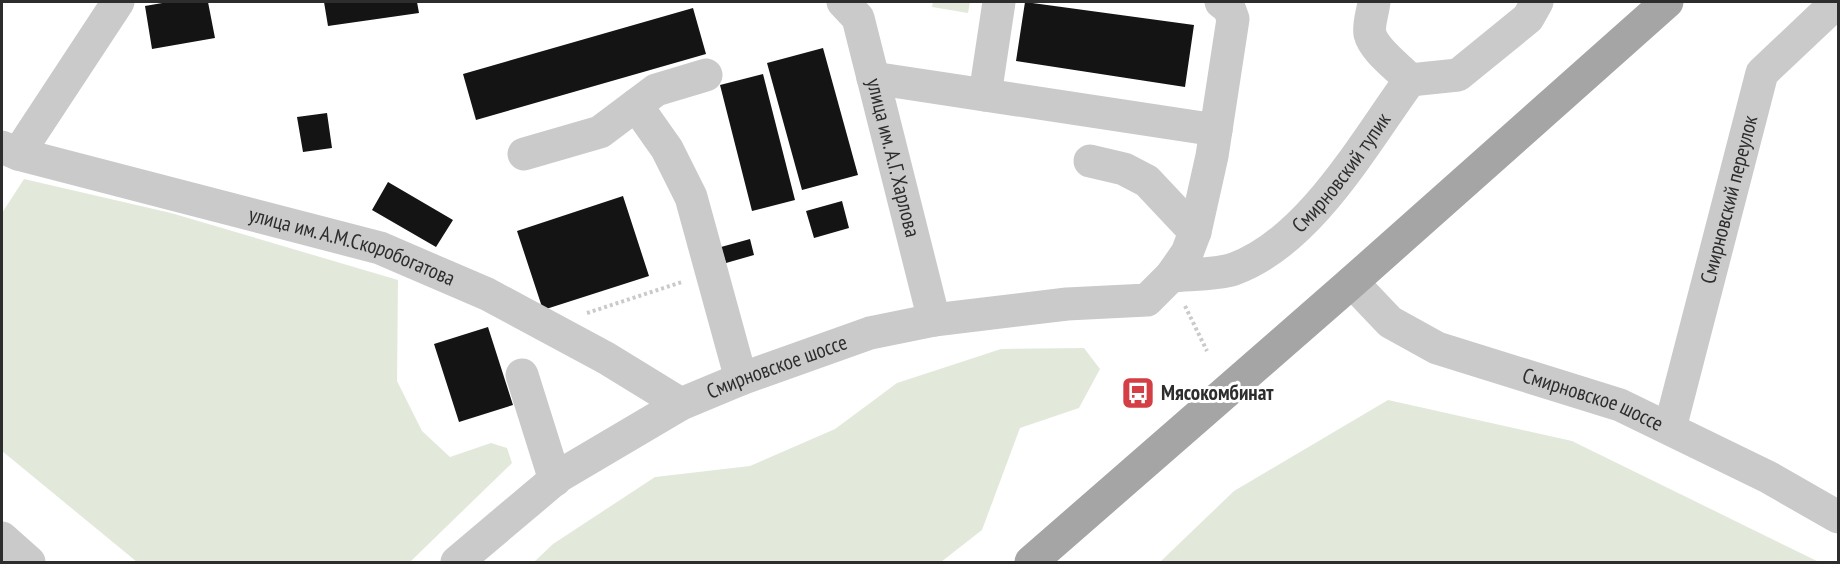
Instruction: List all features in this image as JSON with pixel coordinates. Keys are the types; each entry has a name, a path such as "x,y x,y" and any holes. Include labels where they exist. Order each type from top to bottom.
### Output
{"main road":[{"path":"1030,562 1352,282 1667,2"}],"street":[{"path":"10,151 118,2"},
{"name":"улица им. А.Г. Харлова","path":"843,2 858,18 934,320"},
{"path":"985,95 999,2"},
{"path":"1171,276 1187,254 1195,232 1216,130 1233,19 1229,8 1221,2"},
{"path":"1374,2 1370,33 1377,49 1393,61 1410,80 1458,75 1528,18 1537,2"},
{"name":"Смирновский переулок","path":"1670,428 1762,74 1837,2"},
{"path":"524,154 600,132 656,90 706,75"},
{"path":"873,78 1216,130"},
{"name":"Смирновский тупик","path":"1171,276 1234,269 1283,242 1320,204 1410,80"},
{"path":"636,105 668,149 691,197 741,379"},
{"name":"улица им. А.М.Скоробогатова","path":"10,151 380,248 487,294 606,358 681,404"},
{"path":"1090,161 1124,169 1147,182 1195,232"},
{"name":"Смирновское шоссе","path":"457,562 555,480 681,404 741,379 870,333 934,320 1067,304 1147,300 1171,276"},
{"name":"Смирновское шоссе","path":"1352,282 1390,322 1437,348 1620,405 1768,477 1839,517"},
{"path":"522,375 555,480"},
{"path":"2,538 29,562"}],"path":[{"path":"546,326 712,272"},
{"path":"1171,276 1207,351"}],"shaded area":[{"path":"933,2 970,2 968,13 932,7"},
{"path":"24,179 171,213 398,280 397,381 422,431 450,457 491,443 507,448 512,463 410,562 137,562 2,451 2,213"},
{"path":"1084,348 1100,369 1079,408 1020,428 982,530 941,562 534,562 553,544 655,477 750,466 835,429 897,383 1001,349"},
{"path":"1388,400 1572,441 1819,562 1160,562 1234,491"}],"building":[{"path":"168,2 208,2 215,38 152,49 145,6"},
{"path":"324,2 417,2 419,13 328,26"},
{"path":"1025,2 1194,25 1185,87 1016,61"},
{"path":"693,8 706,54 476,120 463,74"},
{"path":"823,48 858,175 802,190 767,63"},
{"path":"763,74 795,200 752,211 720,85"},
{"path":"327,113 332,148 303,152 297,117"},
{"path":"388,182 453,220 436,247 372,210"},
{"path":"623,196 649,276 543,310 517,231"},
{"path":"842,201 849,228 814,238 806,211"},
{"path":"750,239 754,255 726,263 721,247"},
{"path":"488,327 513,405 459,422 434,344"}],"place":[{"name":"Мясокомбинат","path":"1138,393"}]}
